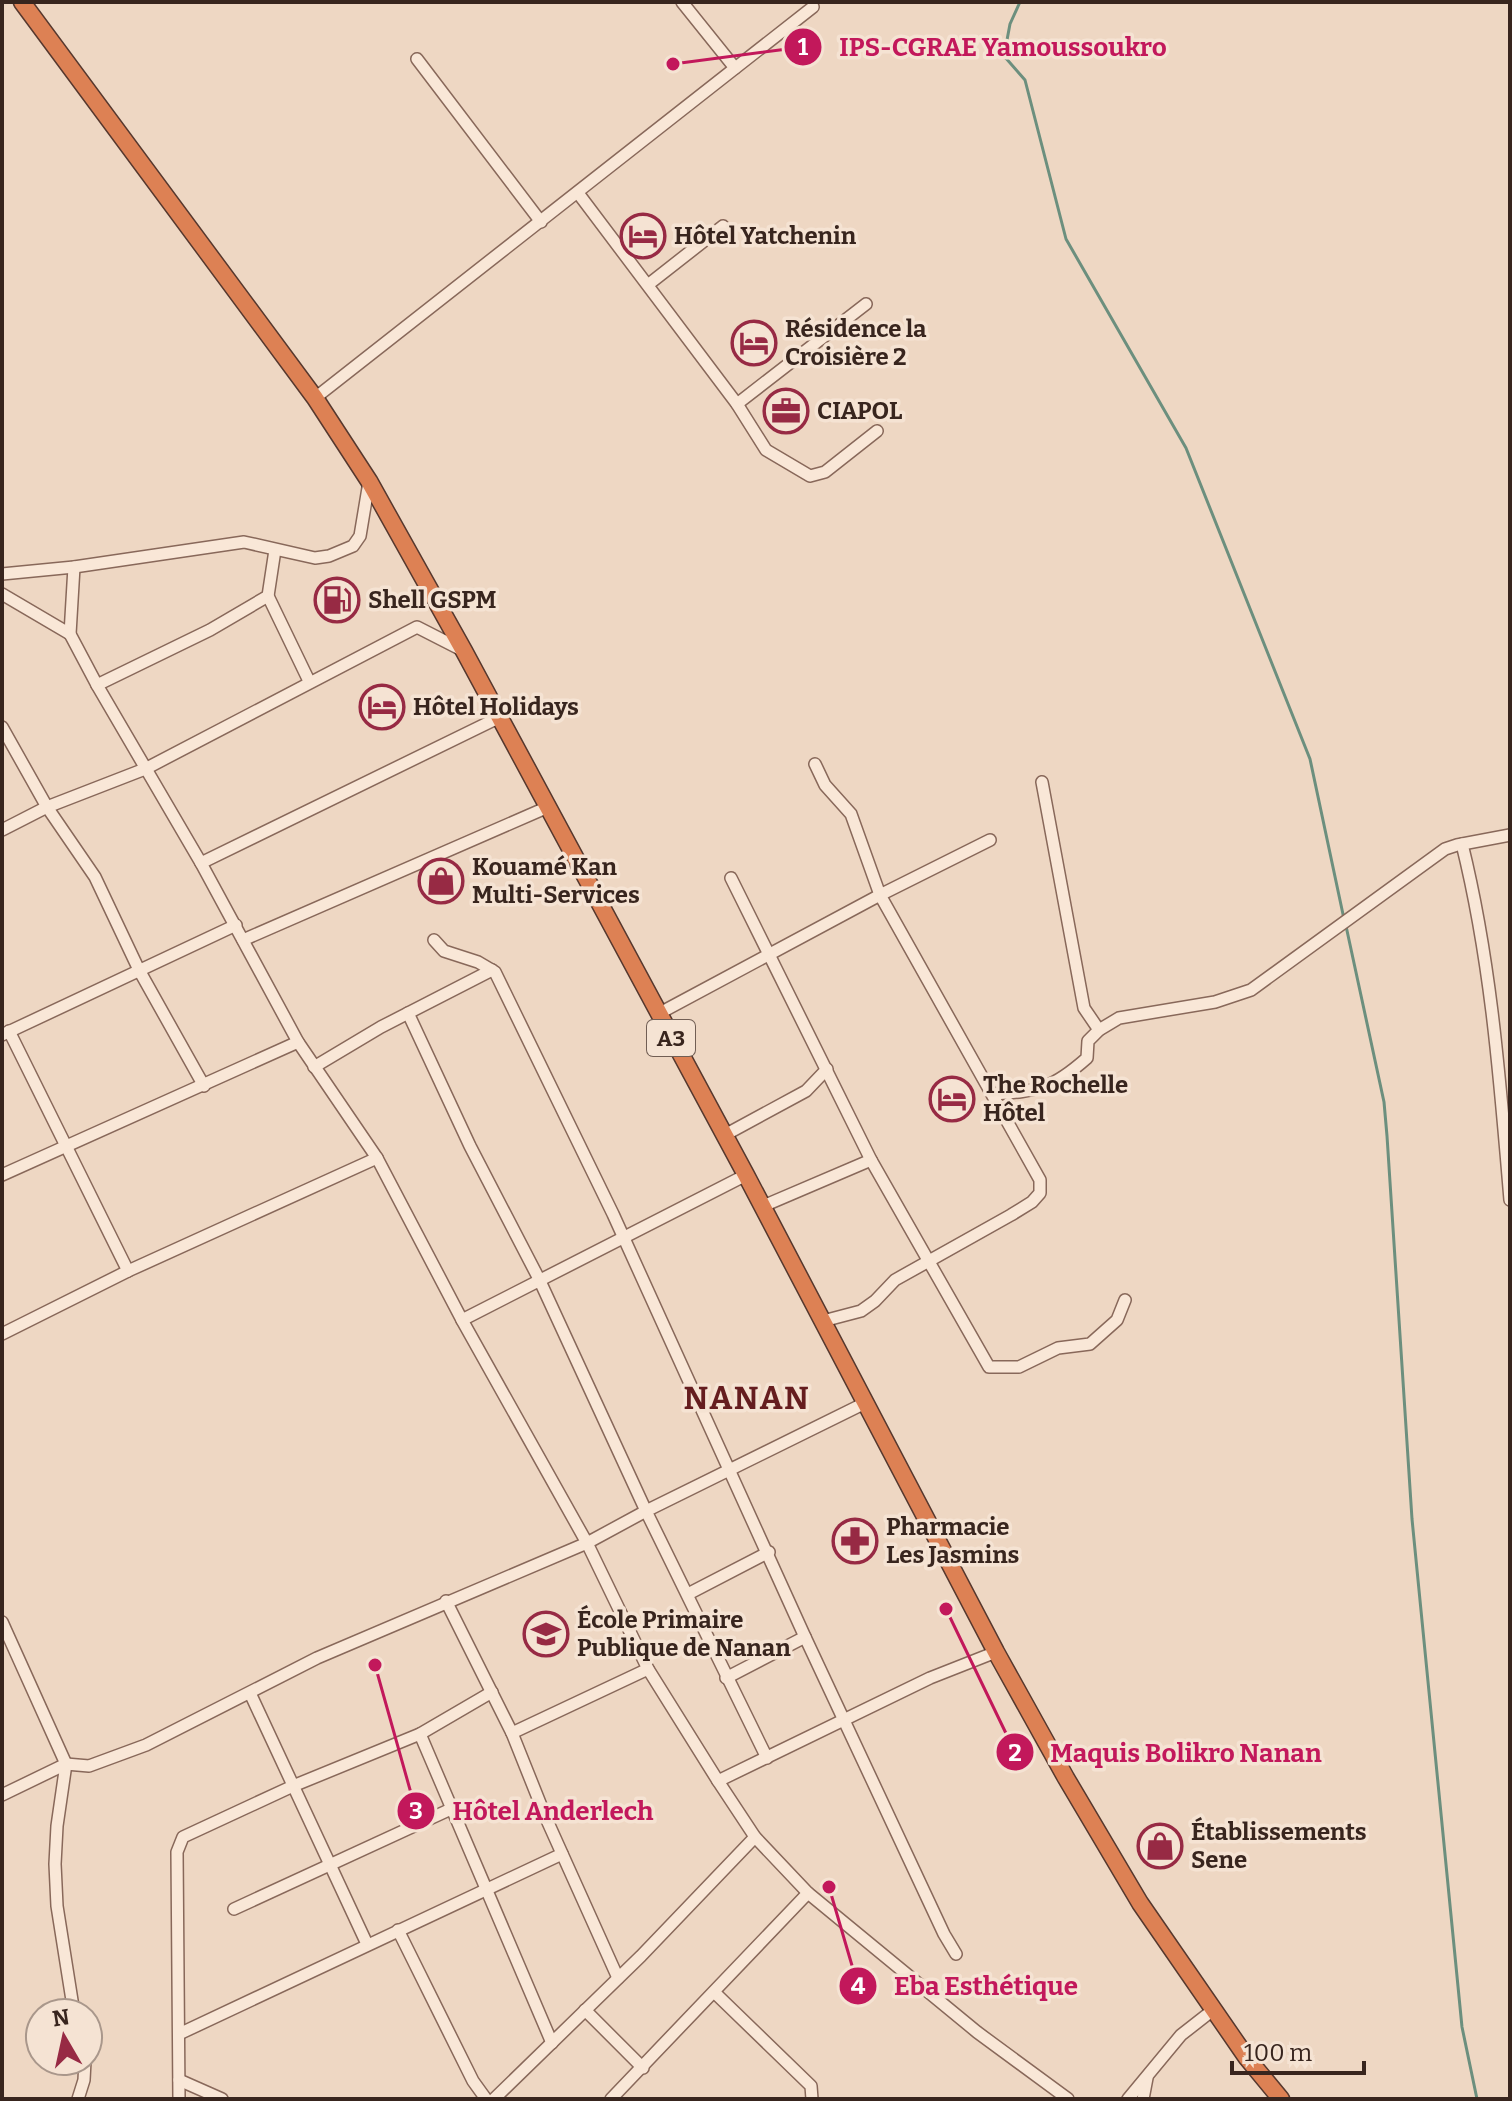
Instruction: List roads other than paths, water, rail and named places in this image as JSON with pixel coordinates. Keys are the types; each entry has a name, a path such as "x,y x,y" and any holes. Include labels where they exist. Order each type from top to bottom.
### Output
{"highway":[{"name":"A3","path":"22,2 315,398 369,481 500,717 746,1175 996,1652 1066,1778 1132,1891 1213,2010 1281,2099"}],"street":[{"path":"682,2 735,68"},
{"path":"315,398 813,7"},
{"path":"417,59 541,222"},
{"path":"578,193 737,404 766,450 810,476 825,472 877,431"},
{"path":"649,284 723,226"},
{"path":"737,404 866,304"},
{"path":"2,574 74,567 244,542 315,558 343,552 353,546 360,536 369,481"},
{"path":"275,550 268,596 309,681"},
{"path":"74,567 70,634 97,685 236,925 298,1042 377,1158 462,1320 587,1543 648,1669 718,1781 755,1837 808,1893 977,2032 1068,2099"},
{"path":"2,594 70,634"},
{"path":"97,685 210,630 268,596"},
{"path":"2,830 47,807 145,769 417,627 464,651"},
{"path":"201,863 500,717"},
{"path":"2,727 47,807 95,877 139,970 204,1086"},
{"path":"815,764 825,785 851,814 880,895 1040,1180 1040,1193 1032,1202 895,1280 861,1311 823,1321"},
{"path":"1042,782 1084,1008 1099,1030"},
{"path":"243,940 548,807"},
{"path":"993,1094 1037,1091 1064,1078 1087,1058 1088,1041 1099,1030 1128,1016 1215,1002 1251,990 1435,856 1462,844 1510,835"},
{"path":"658,1014 990,840"},
{"path":"1462,844 1475,897 1487,971 1510,1200"},
{"path":"731,878 871,1160 989,1367 1019,1367 1058,1348 1090,1344 1117,1320 1125,1300"},
{"path":"128,1271 67,1146 6,1033 236,925"},
{"path":"434,940 444,951 478,962 495,972 624,1238 805,1637 956,1954"},
{"path":"314,1067 408,1013 492,970"},
{"path":"408,1013 470,1146 539,1279 646,1511 767,1758"},
{"path":"2,1175 298,1042"},
{"path":"723,1136 806,1091 827,1069"},
{"path":"2,1334 128,1271 377,1158"},
{"path":"761,1207 871,1160"},
{"path":"462,1320 746,1175"},
{"path":"2,1795 66,1764 89,1766 146,1745 317,1658 587,1543 730,1468 865,1403"},
{"path":"688,1594 769,1552"},
{"path":"446,1601 512,1733 618,1978"},
{"path":"2,1622 66,1764 57,1826 55,1878 71,1997"},
{"path":"726,1678 805,1637"},
{"path":"718,1781 930,1678 996,1652"},
{"path":"512,1733 648,1669"},
{"path":"179,2099 179,1842 183,1837 293,1786 420,1734 492,1692"},
{"path":"250,1693 367,1944"},
{"path":"420,1734 552,2043"},
{"path":"234,1909 451,1809"},
{"path":"494,2099 618,1978 755,1837"},
{"path":"179,2034 562,1854"},
{"path":"611,2099 808,1893"},
{"path":"398,1930 473,2081 486,2099"},
{"path":"714,1992 811,2086 814,2098"},
{"path":"585,2010 643,2068"},
{"path":"1128,2099 1181,2035 1213,2010"},
{"path":"1143,2099 1148,2074"},
{"path":"78,2099 84,2077"},
{"path":"179,2080 222,2099"}],"waterway":[{"path":"1020,2 1010,24 1004,56 1025,80 1066,239 1186,448 1310,759 1344,919"},
{"path":"1346,926 1384,1102 1412,1519 1462,2027 1477,2099"}],"place":[{"name":"IPS-CGRAE Yamoussoukro","path":"673,64"},
{"name":"Hôtel Yatchenin","path":"643,236"},
{"name":"Résidence la Croisière 2","path":"754,343"},
{"name":"CIAPOL","path":"786,411"},
{"name":"Shell GSPM","path":"337,600"},
{"name":"Hôtel Holidays","path":"382,707"},
{"name":"Kouamé Kan Multi-Services","path":"441,881"},
{"name":"The Rochelle Hôtel","path":"952,1099"},
{"name":"Pharmacie Les Jasmins","path":"855,1541"},
{"name":"Maquis Bolikro Nanan","path":"946,1609"},
{"name":"École Primaire Publique de Nanan","path":"546,1634"},
{"name":"Hôtel Anderlech","path":"375,1665"},
{"name":"Établissements Sene","path":"1160,1846"},
{"name":"Eba Esthétique","path":"829,1887"}],"district":[{"name":"NANAN","path":"747,1398"}]}
